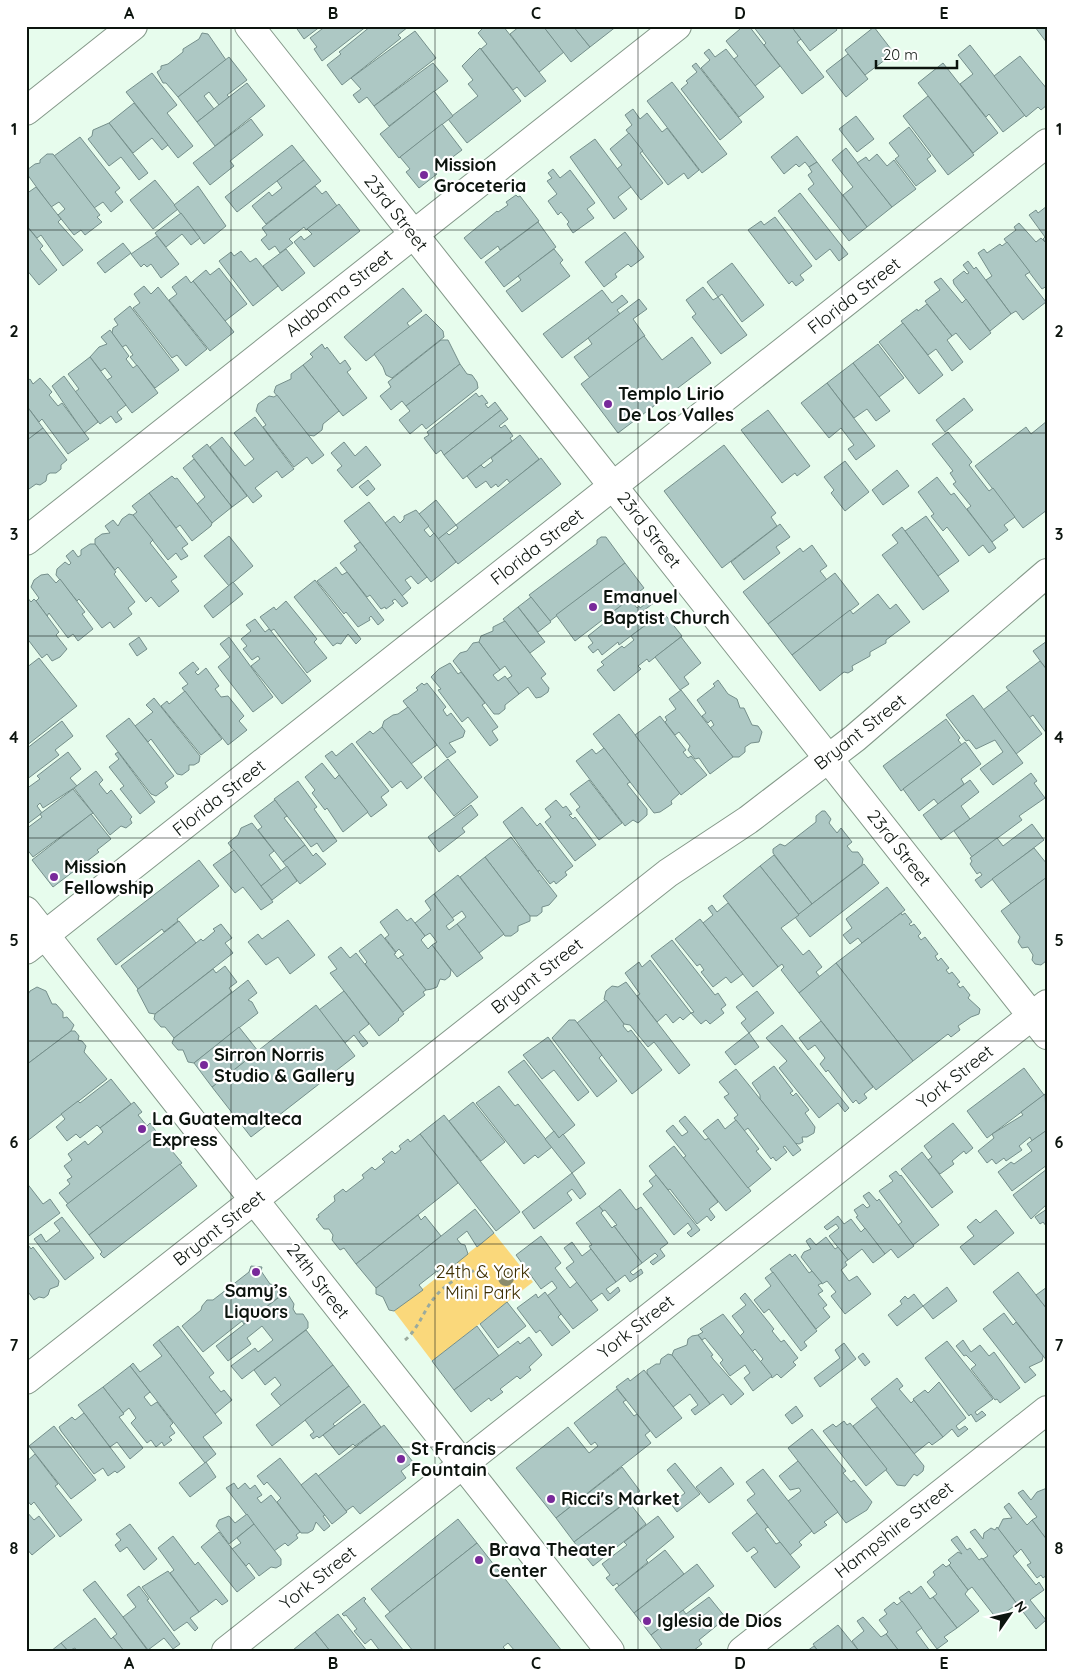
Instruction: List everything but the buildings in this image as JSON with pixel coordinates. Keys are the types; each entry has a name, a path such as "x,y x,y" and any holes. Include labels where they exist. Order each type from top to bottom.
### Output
{"street":[{"path":"26,110 134,26"},
{"name":"23rd Street","path":"248,26 828,758 1042,1018"},
{"name":"Alabama Street","path":"26,541 677,26"},
{"name":"Florida Street","path":"36,942 1047,143"},
{"name":"Bryant Street","path":"26,1380 668,873 748,820 828,758 926,679 1047,573"},
{"name":"24th Street","path":"26,910 36,942 254,1200 610,1651"},
{"name":"York Street","path":"226,1651 462,1464 1042,1018"},
{"name":"Hampshire Street","path":"742,1651 1047,1410"}],"path":[{"path":"405,1340 413,1333 433,1299 463,1274 484,1268"}],"green space":[{"name":"24th & York Mini Park","path":"494,1233 533,1282 432,1361 394,1311"}],"place":[{"name":"Mission Groceteria","path":"424,175"},
{"name":"Templo Lirio De Los Valles","path":"608,404"},
{"name":"Emanuel Baptist Church","path":"593,607"},
{"name":"Mission Fellowship","path":"54,877"},
{"name":"Sirron Norris Studio & Gallery","path":"204,1065"},
{"name":"La Guatemalteca Express","path":"142,1129"},
{"name":"Samy’s Liquors","path":"256,1272"},
{"name":"St Francis Fountain","path":"401,1459"},
{"name":"Ricci's Market","path":"551,1499"},
{"name":"Brava Theater Center","path":"479,1560"},
{"name":"Iglesia de Dios","path":"647,1621"}]}
